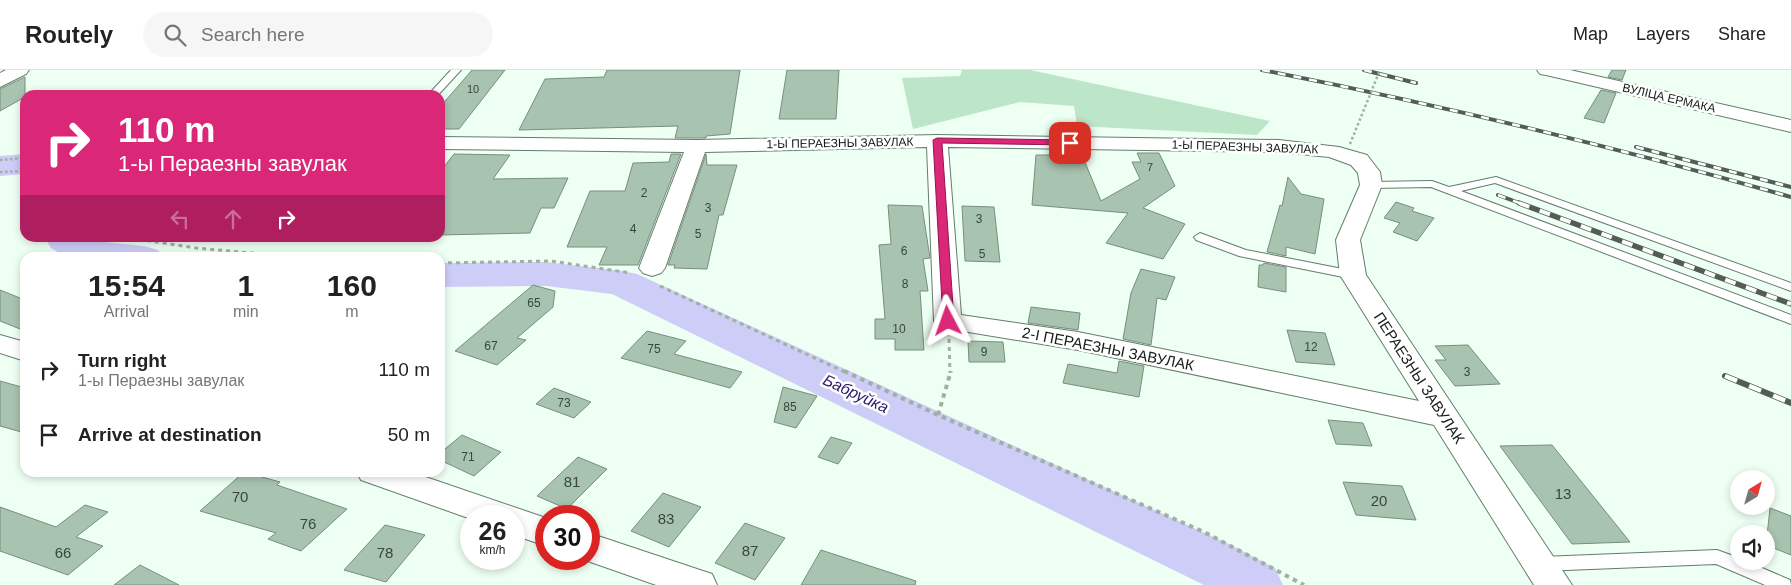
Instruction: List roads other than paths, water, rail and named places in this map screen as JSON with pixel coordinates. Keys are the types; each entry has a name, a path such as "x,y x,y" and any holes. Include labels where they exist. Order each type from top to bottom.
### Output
{"street":[{"path":"0,80 20,70"},
{"name":"ВУЛІЦА ЕРМАКА","path":"1546,70 1791,126"},
{"name":"1-Ы ПЕРАЕЗНЫ ЗАВУЛАК","path":"445,143 697,146 937,140 1279,146 1332,151 1360,163"},
{"name":"2-І ПЕРАЕЗНЫ ЗАВУЛАК","path":"937,140 948,321 1078,341 1444,417"},
{"path":"652,268 697,146"},
{"name":"ПЕРАЕЗНЫ ЗАВУЛАК","path":"1360,163 1364,198 1348,240 1354,275 1444,417 1548,575"},
{"path":"0,344 20,350"},
{"path":"387,477 468,505"},
{"path":"600,551 699,585"}],"lane":[{"path":"438,90 456,70"},
{"path":"1360,163 1432,184 1791,320"},
{"path":"1448,190 1496,180 1791,286"},
{"path":"1200,237 1243,253 1354,275"},
{"path":"1548,575 1717,556 1784,585"}],"waterway":[{"name":"Бабруйка","path":"0,166 20,164"},
{"name":"Бабруйка","path":"68,242 83,250 93,252"},
{"name":"Бабруйка","path":"445,275 546,274 622,283 1209,560 1254,585"}],"railway":[{"path":"1262,70 1528,128 1660,161 1791,197"},
{"path":"1364,70 1416,83"},
{"path":"1636,147 1791,187"},
{"path":"1498,195 1522,204"},
{"path":"1519,203 1791,304"},
{"path":"1725,376 1791,403"}]}
